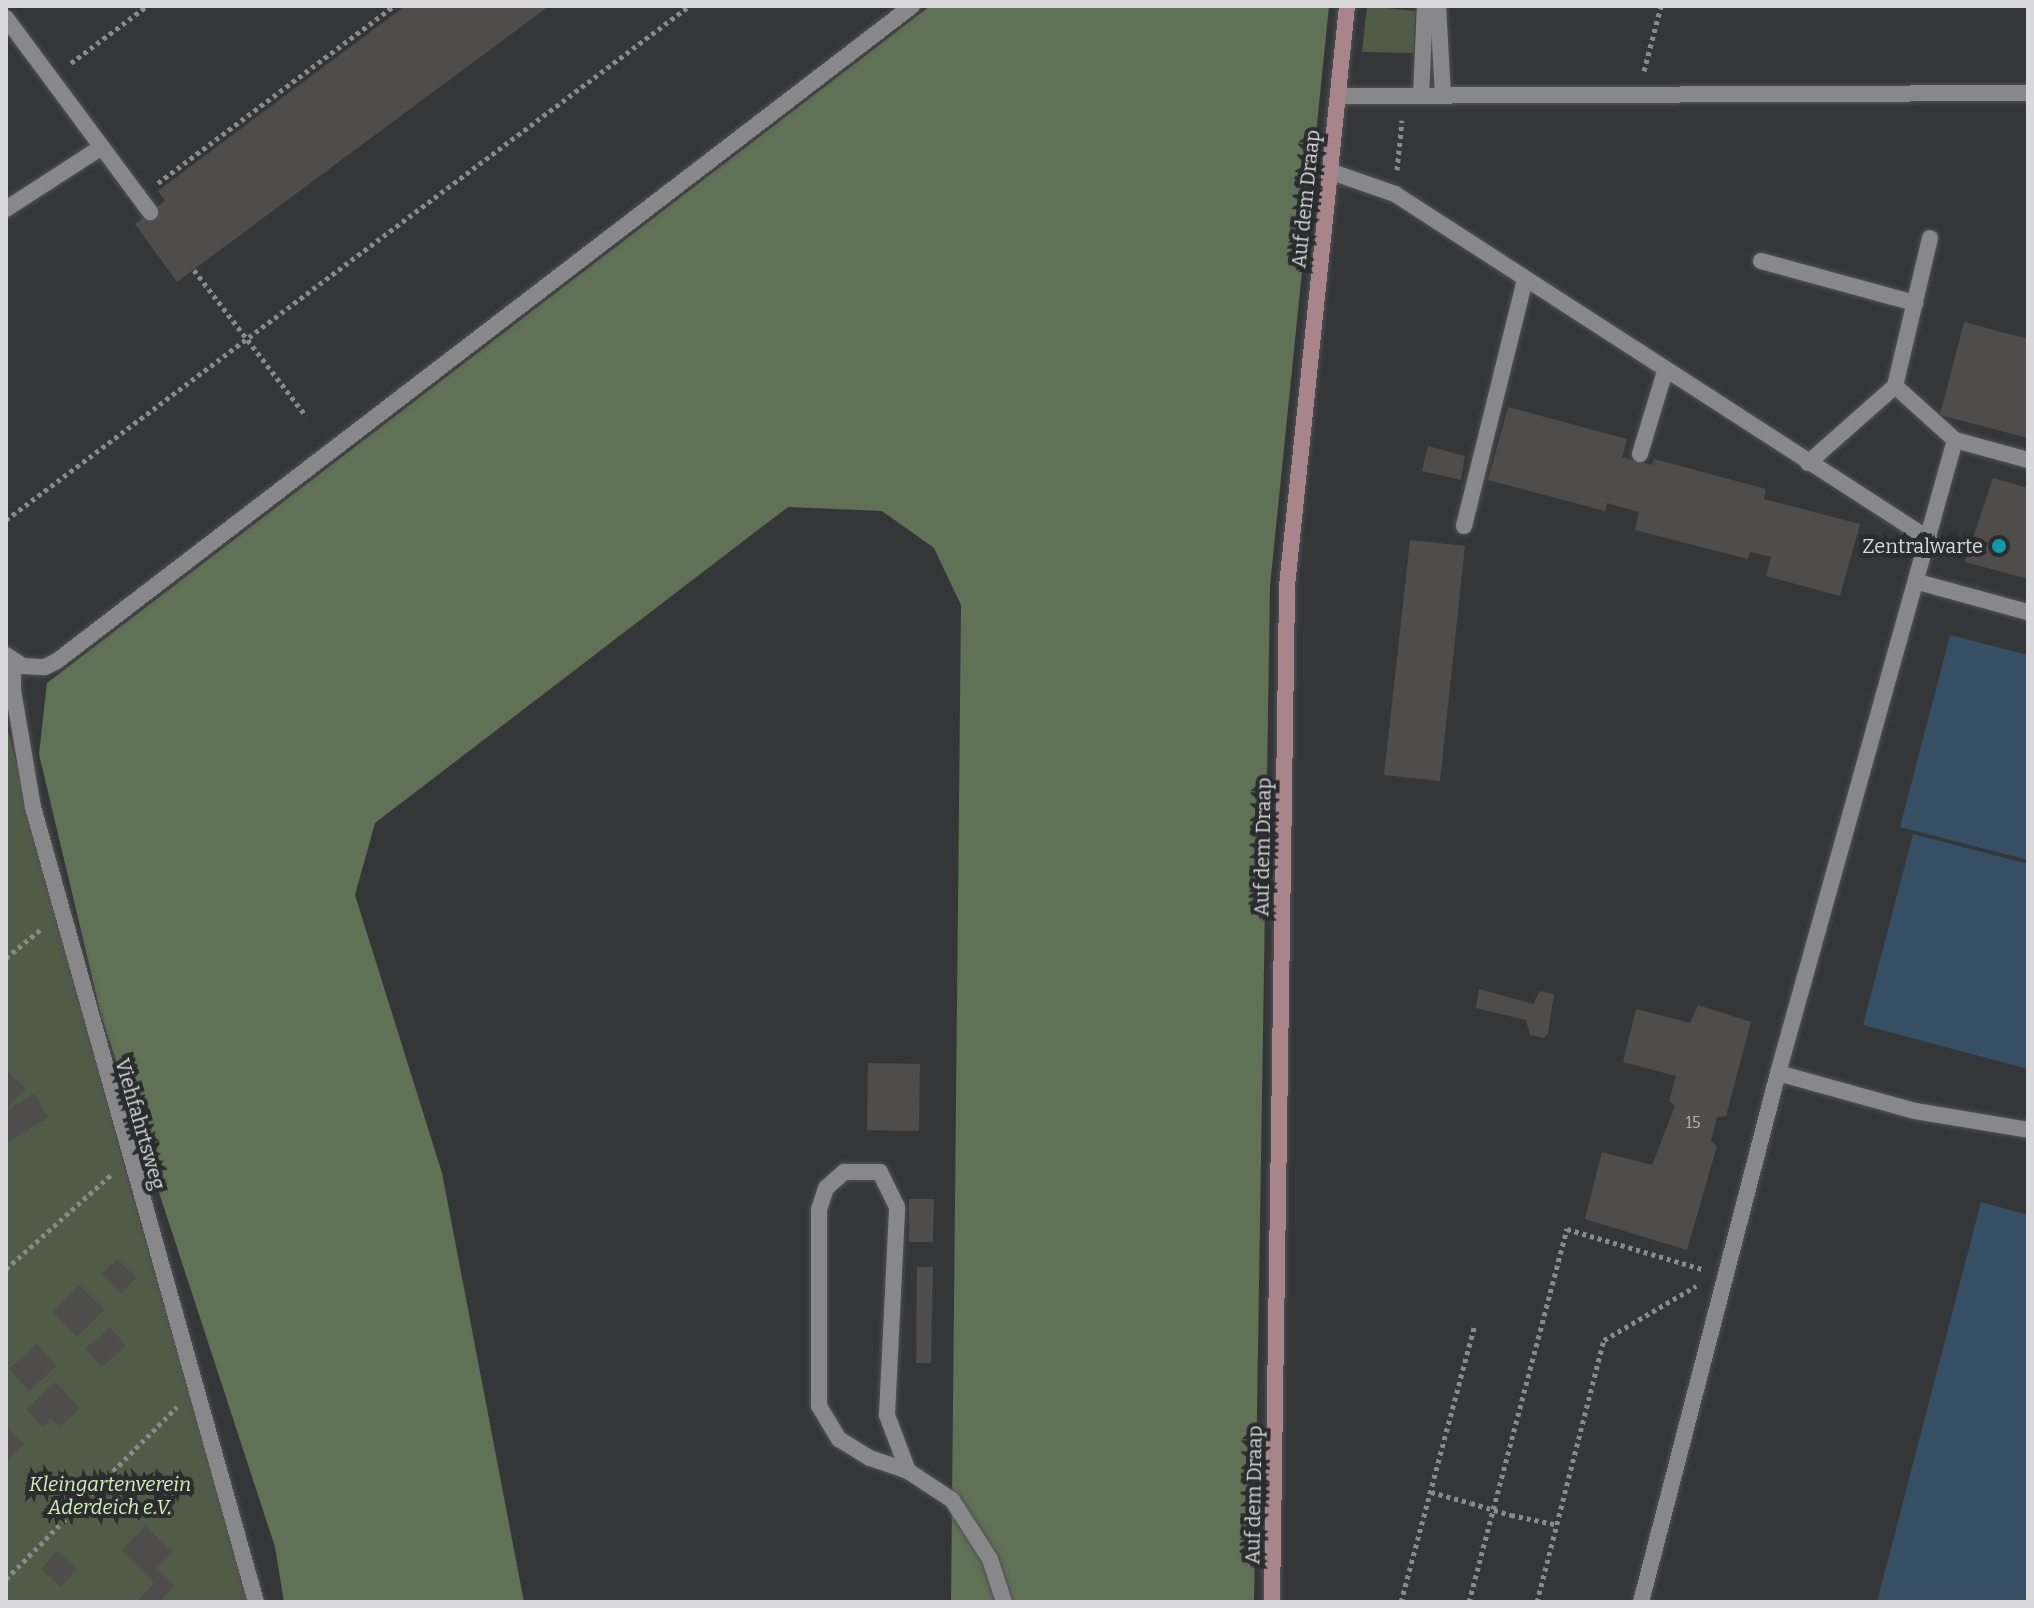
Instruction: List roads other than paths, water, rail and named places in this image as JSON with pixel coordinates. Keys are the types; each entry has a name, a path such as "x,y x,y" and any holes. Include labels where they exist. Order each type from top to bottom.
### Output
{"street":[{"path":"10,658 34,668 57,661 912,6"},
{"name":"Auf dem Draap","path":"1272,1602 1287,586 1347,6"},
{"path":"1413,96 1425,6"},
{"path":"1438,6 1443,96"},
{"path":"6,18 150,212"},
{"path":"1338,96 2028,93"},
{"path":"6,209 102,147"},
{"path":"1329,171 1395,194 1929,539"},
{"path":"1808,463 1895,386 1930,238"},
{"path":"1761,261 1915,303"},
{"path":"1464,526 1525,280"},
{"path":"1640,454 1665,371"},
{"path":"1895,386 1955,440 2028,460"},
{"path":"1641,1602 1720,1275 1918,582 1955,440"},
{"path":"1918,582 2028,612"},
{"name":"Viehfahrtsweg","path":"10,658 33,807 256,1602"},
{"path":"1778,1073 1915,1111 2028,1130"},
{"path":"908,1471 887,1415 897,1207 880,1172 844,1172 826,1188 819,1210 819,1406 839,1439 870,1458 908,1471 952,1500 990,1559 1004,1602"}],"water":[{"path":"1950,635 2028,655 2028,860 1900,827"},
{"path":"1913,834 2028,864 2028,1069 1863,1025"},
{"path":"1981,1202 2028,1215 2028,1602 1877,1602"}],"place":[{"name":"Zentralwarte","path":"1999,546"}],"park label":[{"name":"Kleingartenverein Aderdeich e.V.","path":"110,1496"}]}
